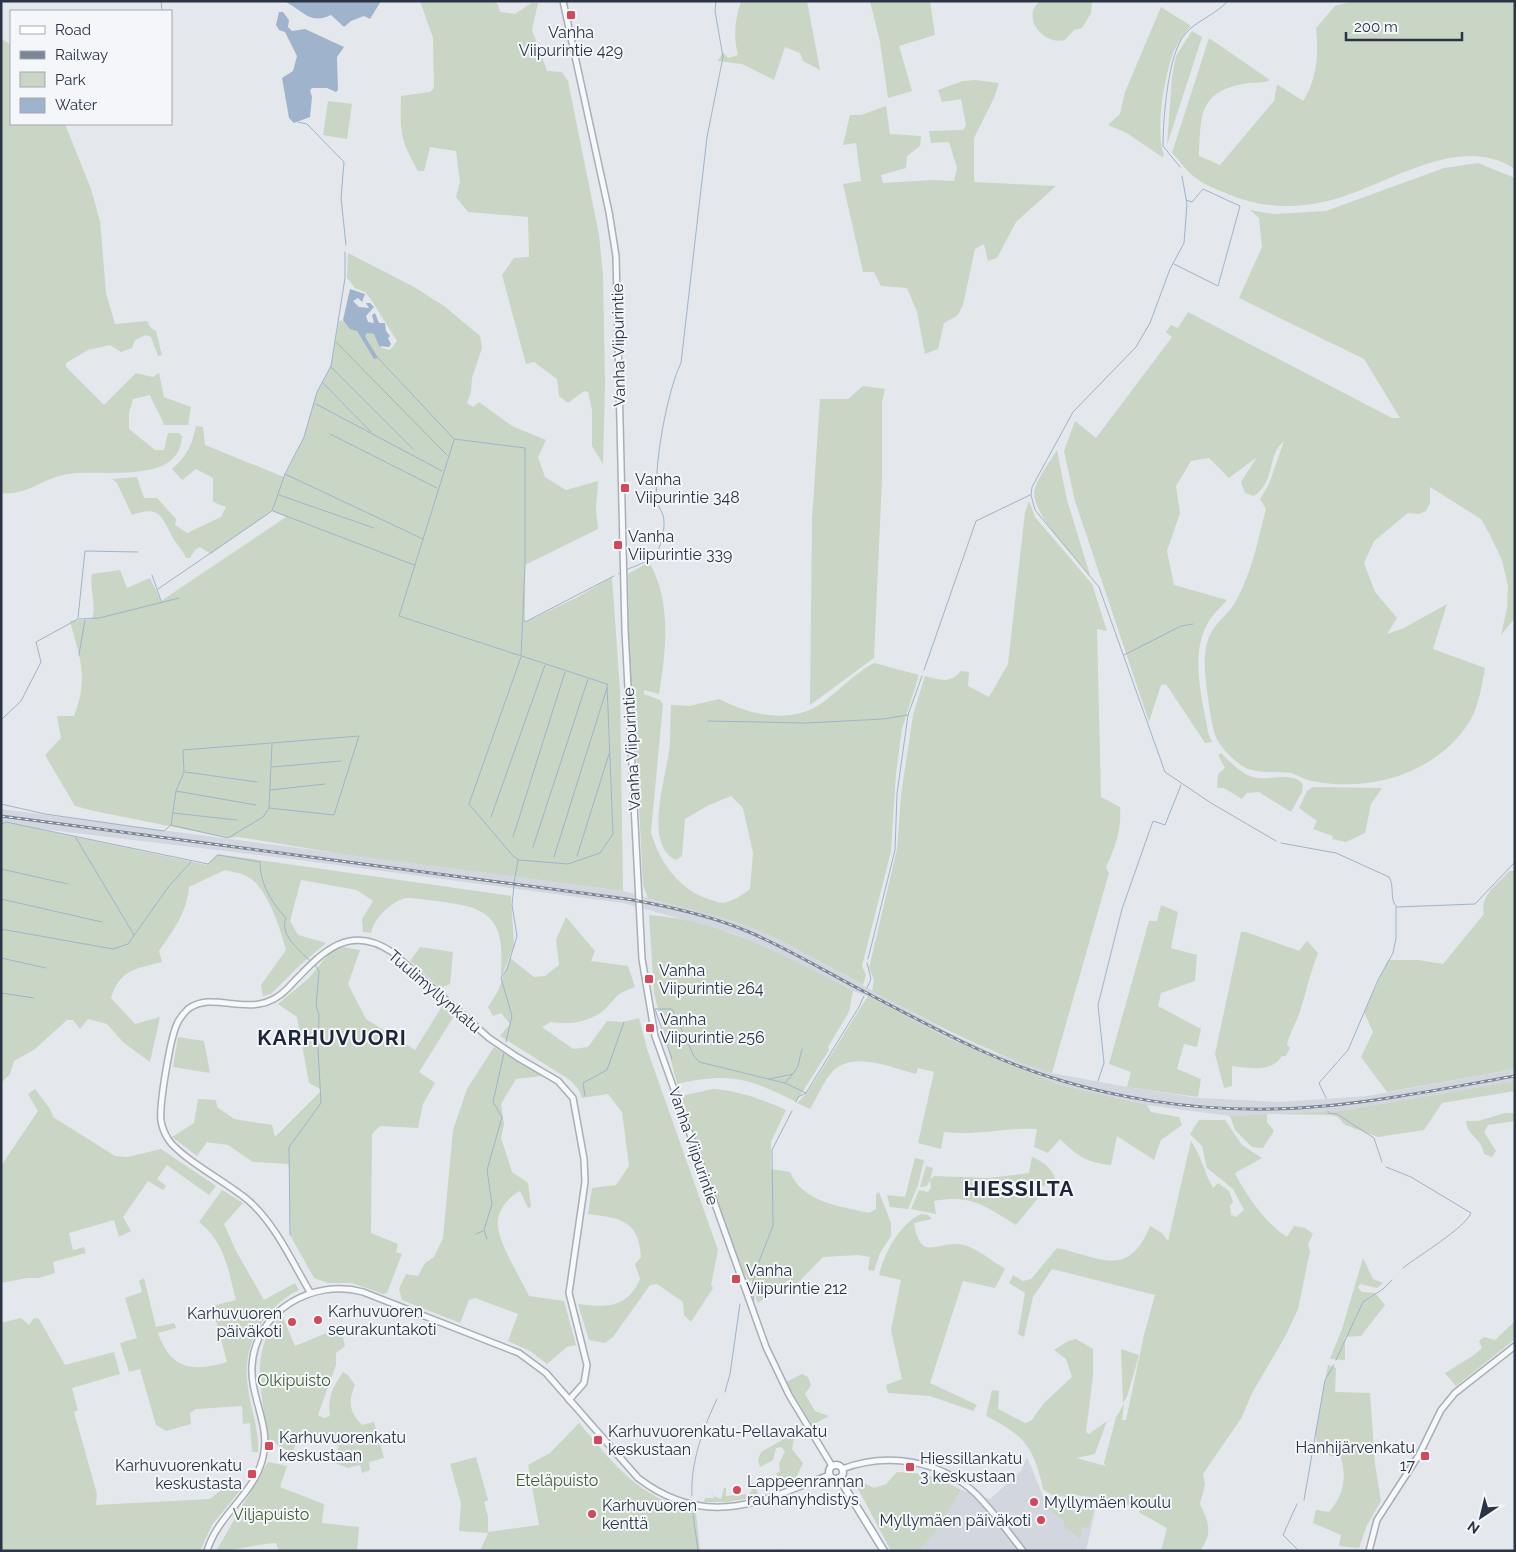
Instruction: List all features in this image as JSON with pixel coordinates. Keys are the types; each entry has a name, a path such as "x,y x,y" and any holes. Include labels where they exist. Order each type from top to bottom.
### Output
{"main road":[{"path":"832,1466 839,1466 842,1469 843,1474 839,1478 832,1478 829,1475 832,1466"},
{"path":"839,1478 884,1551"}],"street":[{"name":"Vanha Viipurintie","path":"563,1 609,212 616,256 625,630 641,951 649,1008 674,1092 769,1354 789,1395 832,1466"},
{"name":"Tuulimyllynkatu","path":"310,1292 261,1212 240,1193 171,1143 161,1122 163,1098 175,1031 181,1018 189,1008 213,1003 257,1006 268,1002 284,992 329,948 351,940 366,940 392,952 489,1038 558,1081 574,1098 578,1114 585,1182 569,1292 587,1365 584,1383 569,1400"},
{"path":"207,1551 221,1521 252,1483 263,1457 264,1434 252,1367 258,1342 270,1321 278,1313 310,1292 340,1288 363,1292 519,1354 540,1367 638,1478 662,1494 688,1504 717,1508 743,1506 766,1500 829,1475"},
{"path":"1368,1551 1374,1527 1383,1510 1420,1455 1441,1410 1455,1393 1515,1346"},
{"path":"842,1469 864,1462 887,1460 911,1462 936,1468 952,1476 976,1494 1023,1551"}],"shaded area":[{"path":"1,809 623,891 733,921 774,937 952,1034 991,1052 1052,1073 1127,1087 1198,1098 1280,1102 1368,1096 1515,1069 1515,1081 1346,1110 1230,1116 1147,1105 1060,1085 945,1037 868,996 853,991 735,934 623,903 300,860 1,824"},
{"path":"1027,1457 1043,1496 1096,1506 1086,1551 918,1551 935,1533 961,1490 990,1499 1021,1471"}],"green space":[{"path":"420,1 492,1 498,4 500,12 515,14 531,3 538,3 532,30 547,71 562,72 568,81 599,235 603,275 605,384 603,464 592,446 592,410 588,392 584,391 568,403 559,396 557,379 534,362 526,364 502,275 514,258 529,257 528,217 468,212 456,197 460,182 456,151 430,147 424,171 418,171 404,143 401,128 401,96 430,92 434,88 433,38"},
{"path":"741,1 807,1 820,70 803,61 800,53 785,47 774,80 742,64 718,61 723,52 728,58 738,55 735,28"},
{"path":"870,1 930,1 935,35 899,46 912,91 888,98 880,42"},
{"path":"1040,1 1092,1 1091,13 1082,28 1074,30 1065,40 1057,41 1043,35 1037,29 1034,22 1034,8"},
{"path":"1353,1 1515,1 1515,169 1492,159 1469,156 1444,159 1419,166 1346,196 1299,206 1276,206 1242,199 1205,184 1189,173 1172,153 1209,38 1270,80 1232,87 1211,98 1206,106 1202,116 1199,156 1220,165 1274,101 1277,84 1303,101 1308,93 1316,66 1316,28 1335,6"},
{"path":"1161,7 1191,26 1176,47 1167,74 1160,132 1164,155 1162,157 1127,133 1108,125 1120,114 1125,92"},
{"path":"1192,31 1202,37 1167,145 1172,77 1176,56"},
{"path":"1,38 10,44 10,125 65,125 91,189 100,221 106,293 115,324 147,321 151,328 156,331 162,355 158,356 151,337 146,335 135,340 132,348 121,352 110,345 88,350 66,363 66,367 104,405 136,373 153,377 159,373 164,397 191,407 188,425 164,425 150,395 133,399 129,413 129,429 155,450 164,450 168,433 179,433 182,436 178,452 167,463 152,469 134,472 63,475 25,490 1,493"},
{"path":"976,80 999,83 994,98 974,138 974,182 1056,186 1016,222 997,258 988,261 984,244 975,249 963,305 958,315 944,323 938,349 925,354 917,312 907,288 881,286 874,272 863,272 843,184 861,181 856,143 843,145 850,115 861,115 886,106 890,134 921,136 920,146 907,156 906,168 881,175 883,183 932,180 954,181 957,168 949,142 931,143 929,131 963,130 966,125 961,99 942,102 938,90 963,81"},
{"path":"328,101 352,104 347,139 323,135"},
{"path":"1478,163 1515,178 1515,618 1501,635 1507,608 1508,586 1502,560 1481,519 1430,487 1430,503 1426,511 1419,514 1408,513 1374,541 1364,563 1375,592 1397,618 1387,634 1404,628 1447,604 1433,649 1485,668 1478,701 1471,719 1457,738 1441,753 1422,766 1402,775 1380,781 1357,784 1334,784 1309,780 1291,773 1251,770 1237,762 1220,744 1213,729 1208,696 1205,673 1207,645 1213,629 1232,607 1247,577 1266,509 1260,499 1269,484 1284,441 1275,453 1266,483 1254,496 1245,493 1241,482 1257,457 1229,478 1209,458 1191,461 1176,486 1180,513 1167,551 1174,585 1227,600 1209,621 1203,634 1198,661 1200,690 1208,732 1212,742 1205,743 1166,684 1161,685 1149,722 1075,501 1064,451 1075,421 1096,438 1172,337 1166,332 1171,325 1178,328 1188,312 1392,418 1400,418 1364,359 1239,298 1262,247 1259,218 1250,210 1274,214 1326,211 1444,168"},
{"path":"348,253 414,287 444,306 480,336 482,348 472,378 471,392 467,403 473,407 479,402 512,426 546,440 538,457 545,477 566,490 598,481 596,509 598,529 525,565 525,622 576,598 612,577 620,690 623,891 342,854 238,837 228,838 94,811 75,806 45,755 61,738 57,716 74,716 79,702 82,679 80,657 70,621 92,619 94,608 91,586 92,574 120,570 127,588 150,578 161,601 286,517 272,511 211,554 200,547 195,550 190,558 186,558 158,514 149,511 132,515 117,483 112,479 137,477 144,498 157,498 176,519 175,525 187,533 221,517 226,507 213,502 213,478 196,469 182,480 172,469 188,450 196,426 203,427 205,445 284,477 304,437 317,392 331,366 339,321 344,321 353,326 370,350 370,344 365,336 367,333 374,334 382,348 390,350 397,341 365,292 355,288 347,278"},
{"path":"863,386 885,389 882,402 882,478 874,658 810,705 812,519 820,399 848,399"},
{"path":"1057,450 1067,500 1090,575 1045,521 1034,497 1037,483"},
{"path":"1029,501 1035,517 1092,584 1107,631 1097,629 1101,797 1120,807 1120,823 1117,838 1106,867 1109,873 1052,1073 982,1046 872,991 874,980 869,968 897,849 901,795 913,715 925,676 945,680 953,678 961,671 969,672 968,686 989,697 1008,664 1025,512"},
{"path":"649,562 661,593 665,626 664,660 659,694 644,690 644,694 660,700 663,704 651,832 659,854 672,873 688,889 708,899 721,903 727,902 750,889 753,853 743,808 731,796 707,806 685,819 682,856 676,860 666,852 658,826 661,793 669,751 671,705 690,706 719,699 757,713 784,716 810,710 822,703 874,663 919,675 902,729 896,773 891,851 862,966 866,975 863,985 774,937 733,921 648,898 643,885 637,765 629,665 628,574"},
{"path":"1221,753 1240,770 1253,777 1286,777 1298,780 1303,784 1302,792 1291,812 1259,792 1247,793 1242,799 1224,788 1217,788 1218,774 1225,768 1218,755"},
{"path":"1313,787 1382,788 1371,804 1365,833 1346,842 1332,839 1333,836 1313,829 1317,821 1299,808 1307,791"},
{"path":"6,822 207,865 217,854 511,896 514,946 501,978 501,949 497,928 480,911 458,904 405,898 394,903 379,917 371,933 363,932 362,919 373,901 357,890 301,880 290,921 298,935 326,943 271,994 263,996 261,985 286,950 284,942 267,899 255,882 246,876 225,870 189,887 182,913 159,951 162,962 137,969 124,976 119,981 111,998 135,1024 160,1017 150,1062 124,1043 107,1024 88,1019 80,1029 73,1020 67,1020 35,1049 14,1061 10,1074 1,1083 1,824"},
{"path":"1509,871 1515,871 1515,1069 1387,1092 1361,1057 1373,1032 1364,1012 1388,960 1418,960 1443,964 1484,914 1484,902 1487,896"},
{"path":"1161,905 1178,912 1171,948 1197,955 1195,981 1161,993 1158,1006 1201,1029 1197,1047 1184,1044 1177,1069 1201,1079 1198,1097 1127,1087 1131,1072 1109,1064 1149,921 1157,921"},
{"path":"649,915 703,924 754,942 853,991 849,1012 828,1047 829,1050 796,1102 765,1087 725,1078 695,1080 677,1084 654,993"},
{"path":"566,917 595,951 591,961 628,966 635,987 619,994 604,1010 586,1020 572,1023 551,1022 542,1027 573,1049 588,1047 607,1021 624,1022 639,1018 647,1049 718,1250 711,1285 713,1288 691,1322 684,1315 683,1302 657,1284 650,1285 613,1337 605,1343 589,1340 578,1304 597,1306 615,1304 629,1296 640,1279 635,1264 641,1257 636,1235 632,1228 626,1223 610,1217 588,1214 592,1188 616,1185 629,1166 622,1112 608,1094 582,1098 579,1090 570,1080 500,1036 510,1024 501,1013 493,1016 488,1007 498,991 510,958 534,977 545,976 559,965 556,940"},
{"path":"1241,932 1246,932 1299,951 1307,941 1318,953 1299,1014 1288,1040 1287,1044 1290,1048 1286,1056 1282,1056 1272,1065 1266,1067 1232,1066 1232,1086 1224,1088 1215,1054"},
{"path":"343,947 360,950 348,984 366,1019 415,1050 444,1003 456,1013 419,1072 435,1083 423,1104 418,1128 380,1126 372,1134 371,1233 398,1244 396,1252 402,1254 387,1293 383,1294 352,1283 328,1283 314,1278 290,1235 289,1164 253,1162 228,1145 207,1142 197,1156 172,1137 194,1123 198,1099 216,1100 217,1107 234,1119 272,1125 275,1137 322,1090 309,1083 297,1017 278,1004 309,978 331,951"},
{"path":"420,947 453,952 450,984 440,988 410,961"},
{"path":"868,996 945,1037 1060,1085 1147,1105 1151,1112 1179,1117 1182,1125 1161,1140 1154,1160 1117,1136 1111,1165 1083,1158 1060,1139 1048,1153 1034,1147 1037,1129 968,1133 944,1132 941,1149 918,1143 934,1072 918,1068 916,1074 873,1062 862,1061 851,1062 832,1072 810,1109 797,1103 807,1093"},
{"path":"178,1037 204,1041 210,1073 173,1067"},
{"path":"494,1047 542,1076 516,1079 501,1104 504,1124 501,1138 512,1172 528,1183 531,1207 528,1208 520,1191 505,1203 499,1214 498,1226 504,1247 529,1296 564,1301 576,1345 567,1347 547,1364 530,1351 508,1341 518,1314 475,1298 469,1300 460,1323 402,1300 399,1289 406,1274 418,1276 425,1263 434,1257 443,1238 453,1130 467,1089"},
{"path":"1515,1081 1515,1091 1442,1103 1424,1130 1378,1137 1345,1125 1338,1117 1330,1115 1268,1114 1346,1110"},
{"path":"35,1089 50,1109 53,1117 115,1156 128,1157 161,1149 216,1186 209,1195 167,1165 157,1179 166,1186 163,1190 148,1181 123,1217 131,1231 119,1237 114,1220 69,1233 73,1250 84,1247 86,1253 53,1262 55,1273 39,1278 27,1278 1,1283 1,1166 38,1111 28,1094"},
{"path":"713,1089 750,1096 786,1110 771,1142 771,1169 790,1172 796,1182 813,1197 835,1205 869,1213 876,1209 876,1194 879,1192 891,1223 891,1236 880,1253 874,1271 868,1270 870,1257 858,1255 823,1257 796,1285 790,1279 758,1303 753,1290 755,1288 752,1286 752,1280 749,1282 741,1268 681,1096"},
{"path":"1505,1113 1515,1113 1515,1121 1488,1125 1484,1132 1496,1151 1492,1157 1484,1154 1480,1144 1469,1130 1466,1121 1478,1121"},
{"path":"1267,1114 1267,1122 1274,1131 1263,1148 1252,1147 1235,1130 1230,1116"},
{"path":"1199,1120 1225,1120 1242,1145 1262,1158 1235,1173 1250,1199 1272,1225 1287,1237 1294,1226 1305,1228 1313,1234 1308,1244 1310,1251 1298,1309 1286,1335 1252,1393 1242,1417 1203,1474 1205,1485 1200,1504 1207,1522 1207,1539 1200,1551 1161,1551 1167,1528 1140,1513 1138,1506 1097,1501 1099,1493 1097,1498 1068,1494 1067,1497 1052,1495 1043,1489 1036,1463 1025,1444 1010,1430 986,1416 992,1390 999,1391 998,1409 1025,1423 1031,1421 1044,1403 1072,1377 1066,1359 1054,1350 1068,1341 1076,1339 1093,1349 1093,1376 1086,1432 1089,1434 1107,1421 1095,1454 1076,1458 1106,1466 1104,1463 1116,1417 1124,1404 1122,1420 1126,1420 1144,1335 1155,1295 1052,1269 1033,1297 1024,1337 1018,1334 1025,1293 1009,1283 1013,1275 1023,1281 1031,1279 1057,1248 1111,1261 1122,1259 1132,1253 1141,1243 1150,1226 1162,1233 1168,1241 1191,1141 1213,1188 1218,1183 1229,1191 1233,1202 1230,1206 1231,1215 1236,1217 1244,1210 1233,1189 1207,1168 1202,1146 1190,1134"},
{"path":"1032,1157 1049,1168 1054,1175 1057,1185 1040,1186 1038,1198 1016,1225 986,1207 958,1199 934,1201 936,1214 911,1209 919,1190 928,1192 931,1188 930,1180 934,1176 989,1178 1029,1173"},
{"path":"915,1158 924,1160 918,1185 908,1209 890,1207 887,1195 905,1197"},
{"path":"926,1166 933,1168 927,1186 920,1187"},
{"path":"222,1190 243,1203 224,1224 236,1251 264,1300 295,1283 299,1290 274,1307 257,1330 251,1344 247,1373 258,1452 252,1452 250,1423 243,1424 242,1406 196,1409 190,1413 191,1424 166,1431 156,1425 140,1369 129,1372 120,1343 137,1338 125,1298 142,1292 139,1281 144,1278 156,1327 174,1323 176,1328 158,1333 169,1355 185,1365 194,1367 227,1362 212,1306 236,1300 228,1267 220,1248 215,1238 199,1222"},
{"path":"921,1214 928,1215 932,1219 914,1223 917,1236 926,1247 964,1245 980,1252 1005,1269 995,1288 963,1281 930,1383 977,1405 973,1411 930,1396 888,1393 886,1385 902,1379 891,1330 901,1280 879,1275 881,1266 894,1240 906,1225"},
{"path":"1363,1258 1373,1279 1383,1283 1377,1288 1360,1284 1358,1288 1362,1292 1375,1293 1385,1305 1361,1336 1345,1337 1345,1360 1330,1359 1342,1329"},
{"name":"Olkipuisto","path":"282,1315 295,1346 334,1330 343,1337 345,1346 336,1353 336,1365 318,1415 324,1418 330,1416 329,1404 334,1388 343,1372 348,1375 355,1385 351,1397 354,1416 362,1425 374,1422 384,1458 369,1462 370,1470 362,1473 360,1465 348,1468 333,1462 339,1446 302,1429 292,1453 268,1439 261,1390 261,1358 264,1343 271,1329"},
{"path":"21,1318 29,1325 34,1318 39,1319 65,1365 114,1352 120,1374 72,1388 78,1410 74,1412 97,1494 96,1505 210,1499 235,1479 240,1479 242,1488 212,1525 200,1551 1,1551 1,1323"},
{"path":"1515,1321 1515,1339 1456,1386 1445,1373 1482,1348 1479,1341 1484,1337 1495,1340"},
{"path":"1121,1349 1139,1355 1127,1397 1123,1403"},
{"path":"1328,1365 1336,1368 1335,1392 1370,1393 1375,1464 1381,1501 1367,1525 1359,1548 1339,1546 1341,1535 1313,1523 1316,1510 1329,1512 1334,1506 1341,1493 1344,1480 1341,1458 1320,1453 1315,1434"},
{"path":"802,1374 808,1377 811,1385 805,1394 815,1411 829,1416 812,1425 786,1382"},
{"name":"Eteläpuisto","path":"579,1423 618,1467 643,1488 675,1505 696,1512 700,1551 480,1551 488,1533 459,1531 461,1503 450,1464 476,1457 488,1500 484,1502 488,1517 488,1532 539,1525 528,1465 550,1453"},
{"path":"789,1436 794,1439 792,1449 803,1463 796,1478 783,1484 776,1474 780,1471 779,1464 785,1451 781,1447 776,1448 773,1460 760,1467 758,1460 761,1452"},
{"name":"Viljapuisto","path":"268,1462 287,1466 280,1487 324,1504 322,1523 359,1527 357,1551 279,1551 276,1543 216,1551"},
{"path":"897,1472 930,1476 945,1481 961,1490 935,1533 918,1551 891,1551 856,1485 862,1482 874,1488 886,1484"},
{"path":"750,1478 758,1493 756,1497 727,1502 704,1502 705,1498 714,1498 714,1496 721,1499 724,1488 726,1488 726,1496 749,1494 752,1490 747,1479"},
{"path":"1050,1500 1064,1501 1075,1514 1078,1504 1094,1507 1089,1528 1082,1527 1080,1539 1064,1526 1064,1521 1045,1506"}],"water":[{"path":"283,1 381,1 370,19 364,16 351,21 344,27 331,15 323,18 311,17"},
{"path":"279,12 283,12 289,20 288,27 292,31 305,29 344,47 337,57 338,90 336,92 327,88 312,88 310,90 312,97 310,117 294,123 289,118 282,78 293,71 297,56 285,32 279,30 276,25"},
{"path":"350,289 365,294 362,302 358,298 353,301 359,307 369,308 366,303 370,303 374,307 366,316 368,322 374,323 372,315 375,313 379,323 385,323 386,331 390,336 388,338 391,344 389,347 379,346 374,334 367,333 365,336 378,358 374,359 357,331 350,329 343,320"}],"waterway":[{"path":"161,1 162,10"},
{"path":"626,570 654,556 659,549 663,534 664,519 657,501 656,487 659,451 666,411 681,363 707,137 723,57 715,11 716,1"},
{"path":"1180,167 1163,146 1165,104 1174,56 1185,34 1228,1"},
{"path":"298,122 307,124 344,162 341,198 346,245"},
{"path":"1182,176 1187,204 1184,243 1170,269 1150,323 1136,347 1073,412 1032,487 1031,495 1035,510 1099,587 1165,772 1211,803 1276,841"},
{"path":"1174,264 1218,286 1240,206 1203,189 1192,202 1186,200"},
{"path":"158,589 272,511 285,474 304,437 317,392 331,366 345,278 345,252"},
{"path":"336,342 447,455"},
{"path":"378,358 454,439 525,448 525,565 521,657 469,804 513,856 519,860 568,864 600,853 613,834 607,684"},
{"path":"331,367 413,449"},
{"path":"323,383 371,432"},
{"path":"316,404 442,471"},
{"path":"330,434 437,488"},
{"path":"454,440 399,616 607,684"},
{"path":"285,474 423,539"},
{"path":"279,495 374,528"},
{"path":"924,670 976,521 1030,495"},
{"path":"273,511 414,565"},
{"path":"78,618 85,551 138,552"},
{"path":"152,575 161,601"},
{"path":"524,620 525,622 614,576"},
{"path":"1,720 21,701 41,662 36,642 78,619 99,618 179,598"},
{"path":"79,655 85,620"},
{"path":"1124,655 1181,626 1193,624"},
{"path":"491,817 545,665"},
{"path":"513,837 565,672"},
{"path":"868,959 895,850 897,794 908,715 922,676"},
{"path":"533,847 588,679"},
{"path":"554,857 607,688"},
{"path":"708,721 806,723 883,719 908,715"},
{"path":"1,804 45,814 164,831 171,825 176,791 184,772 183,750 359,736 334,815 269,808"},
{"path":"171,825 228,838 263,817 269,808 272,744"},
{"path":"577,856 609,754"},
{"path":"272,767 341,761"},
{"path":"185,772 257,782"},
{"path":"270,790 325,784"},
{"path":"1098,1081 1104,1063 1098,1005 1122,909 1153,821 1165,825 1181,785"},
{"path":"176,791 256,805"},
{"path":"173,813 237,820"},
{"path":"1,824 6,822 208,864 218,855 260,862 267,892 286,918 285,930 287,935 310,961"},
{"path":"76,838 134,935"},
{"path":"1281,843 1336,853 1389,877 1392,885 1393,901 1397,907 1475,904 1515,862"},
{"path":"514,883 518,860"},
{"path":"1,929 113,949 128,944 169,886 191,862"},
{"path":"1,869 68,884"},
{"path":"506,1042 512,1016 501,978 507,969 517,936 512,905 514,885"},
{"path":"1,899 102,922"},
{"path":"1326,1098 1319,1083 1348,1050 1378,980 1393,953 1396,938 1396,907"},
{"path":"1,958 46,968"},
{"path":"867,963 871,979 867,988"},
{"path":"290,1235 289,1147 321,1103 318,1049 319,1014 316,1006 319,971 315,965"},
{"path":"1,993 34,998"},
{"path":"796,1102 798,1097 806,1093 864,996"},
{"path":"672,1059 655,1009 672,1009 694,1056 699,1062 785,1083 806,1093"},
{"path":"585,1096 583,1083 607,1070 624,1022"},
{"path":"769,1079 793,1074 798,1066 802,1049"},
{"path":"487,1239 484,1230 492,1204 487,1170 502,1117 493,1102 504,1053"},
{"path":"785,1083 792,1075"},
{"path":"754,1300 753,1281 760,1270 758,1264 773,1226 772,1150 792,1111"},
{"path":"1328,1111 1328,1113 1337,1114 1374,1138 1382,1162"},
{"path":"1386,1167 1411,1177 1471,1213 1460,1227 1403,1268"},
{"path":"476,1234 483,1231"},
{"path":"1336,1360 1363,1302 1383,1289 1392,1280"},
{"path":"725,1392 730,1374 740,1304"},
{"path":"1304,1500 1325,1380 1334,1365"},
{"path":"692,1496 693,1471 698,1446 717,1399"},
{"path":"1297,1504 1283,1535 1299,1551"},
{"path":"693,1514 698,1551"}],"railway":[{"path":"1,816 627,899 688,912 734,926 764,939 937,1030 1022,1068 1064,1081 1150,1101 1237,1109 1325,1106 1397,1097 1515,1076"}],"place":[{"name":"Vanha Viipurintie 429","path":"571,15"},
{"name":"Vanha Viipurintie 348","path":"625,488"},
{"name":"Vanha Viipurintie 339","path":"618,545"},
{"name":"Vanha Viipurintie 264","path":"649,979"},
{"name":"Vanha Viipurintie 256","path":"650,1028"},
{"name":"Vanha Viipurintie 212","path":"736,1279"},
{"name":"Karhuvuoren seurakuntakoti","path":"318,1320"},
{"name":"Karhuvuoren päiväkoti","path":"292,1322"},
{"name":"Karhuvuorenkatu-Pellavakatu keskustaan","path":"598,1440"},
{"name":"Karhuvuorenkatu keskustaan","path":"269,1446"},
{"name":"Hanhijärvenkatu 17","path":"1425,1456"},
{"name":"Hiessillankatu 3 keskustaan","path":"910,1467"},
{"name":"Karhuvuorenkatu keskustasta","path":"252,1474"},
{"name":"Lappeenrannan rauhanyhdistys","path":"737,1490"},
{"name":"Myllymäen koulu","path":"1034,1502"},
{"name":"Karhuvuoren kenttä","path":"592,1514"},
{"name":"Myllymäen päiväkoti","path":"1041,1520"}],"district":[{"name":"KARHUVUORI","path":"332,1038"},
{"name":"HIESSILTA","path":"1019,1189"}]}
